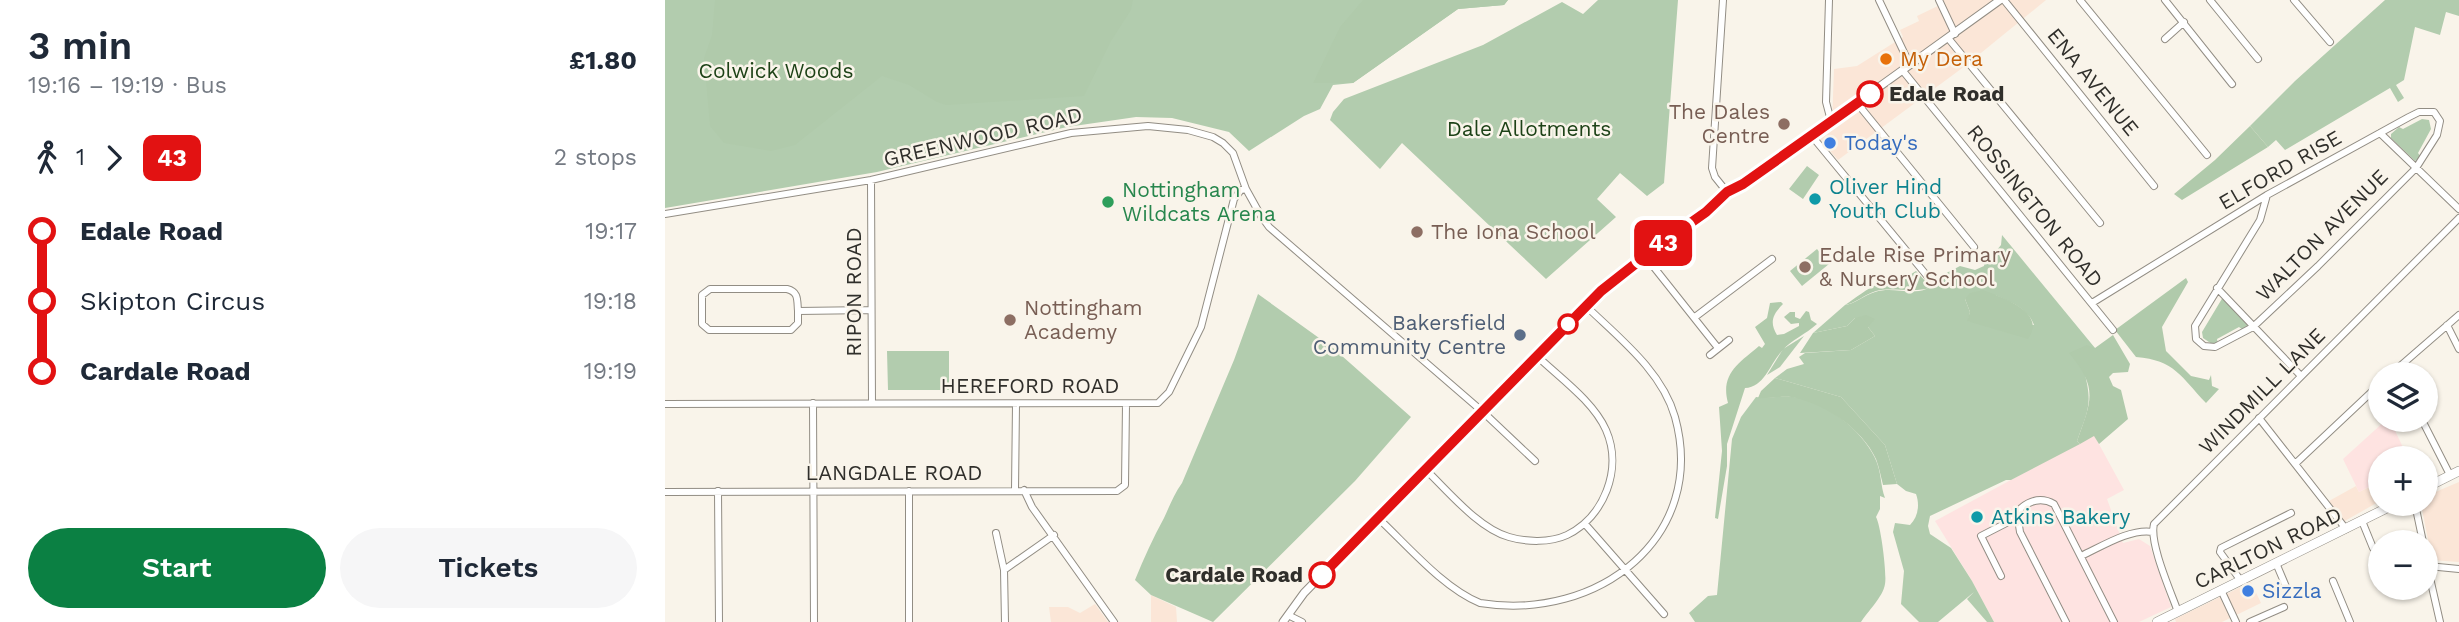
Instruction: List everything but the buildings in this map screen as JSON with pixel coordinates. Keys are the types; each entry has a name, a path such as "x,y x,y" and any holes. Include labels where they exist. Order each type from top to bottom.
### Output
{"main road":[{"path":"2438,482 2455,473"},
{"name":"CARLTON ROAD","path":"2157,622 2372,516"}],"street":[{"path":"1723,0 1712,168 1715,177 1727,192"},
{"path":"1829,0 1826,102 1831,121"},
{"name":"ROSSINGTON ROAD","path":"1879,0 1906,68 2113,330"},
{"path":"1939,0 1951,36 2100,223"},
{"path":"1284,620 1304,593 1586,306 1617,278 1706,212 1727,192 1738,188 2000,0"},
{"name":"ENA AVENUE","path":"2000,0 2154,186"},
{"path":"2080,0 2207,155"},
{"path":"2165,0 2232,84"},
{"path":"2210,0 2258,59"},
{"path":"2294,0 2330,42"},
{"path":"2165,39 2184,22"},
{"path":"1857,103 1974,247"},
{"name":"ELFORD RISE","path":"2092,303 2267,195 2419,112 2434,112 2440,121 2440,127 2416,168"},
{"name":"GREENWOOD ROAD","path":"665,214 871,180 1057,135 1148,125 1188,130 1218,139 1233,153 1246,189 1261,216 1274,232 1483,412 1535,461"},
{"path":"2380,133 2459,209"},
{"path":"1811,135 1928,277"},
{"name":"WALTON AVENUE","path":"2217,288 2195,326 2195,334 2204,346 2215,347 2253,327 2416,168"},
{"name":"RIPON ROAD","path":"871,180 871,403"},
{"name":"HEREFORD ROAD","path":"665,404 1158,403 1169,391 1201,327 1234,198 1241,190 1246,189"},
{"path":"2267,195 2260,220 2217,288 2301,376"},
{"name":"WINDMILL LANE","path":"2153,532 2154,524 2459,218"},
{"path":"1645,256 1718,348"},
{"path":"1695,317 1766,267 1772,258"},
{"path":"710,289 787,289 793,290 797,295 798,311 798,323 791,330 709,330 702,324 702,295 710,289"},
{"path":"1586,306 1639,357 1659,384 1674,414 1682,450 1679,491 1670,522 1655,550 1623,581"},
{"path":"798,311 871,310"},
{"path":"2407,362 2459,315"},
{"path":"2447,325 2459,349"},
{"path":"1710,355 1729,340"},
{"path":"1426,470 1483,523 1506,536 1532,541 1565,536 1585,524 1607,493 1611,477 1611,447 1606,429 1590,406 1537,356"},
{"path":"2295,464 2368,395"},
{"path":"813,403 814,622"},
{"path":"1015,490 1016,404"},
{"name":"LANGDALE ROAD","path":"665,492 1122,489 1125,485 1126,404"},
{"path":"2259,418 2346,529"},
{"path":"2429,432 2455,473"},
{"path":"1024,490 1032,507 1114,622"},
{"path":"718,491 719,622"},
{"path":"909,491 909,622"},
{"path":"2066,622 2020,532 2018,517 2021,508 2035,500 2054,504 2114,622"},
{"path":"2241,581 2220,552 2221,548 2291,513"},
{"path":"2001,576 1981,536 2018,517"},
{"path":"1378,518 1446,582 1477,602 1507,610 1532,612"},
{"path":"2362,521 2368,536"},
{"path":"1585,524 1664,614"},
{"path":"2081,556 2119,539 2146,531 2153,532 2178,612"},
{"path":"996,533 1005,570 1005,622"},
{"path":"1005,570 1053,535"},
{"path":"2276,563 2287,589"},
{"path":"2438,567 2459,569"},
{"path":"2333,581 2350,622"},
{"path":"2328,593 2337,589"},
{"path":"2221,590 2236,622"},
{"path":"2435,600 2440,622"},
{"path":"2250,622 2276,614 2284,607"},
{"path":"1274,622 1302,622"}],"shaded area":[{"path":"1941,0 2046,0 1965,66 1838,160 1818,137 1832,124 1834,69 1857,66 1903,37 1900,30 1919,21 1917,16 1942,4"},
{"path":"2373,432 2396,432 2402,446 2368,446 2368,488 2359,492 2343,459"},
{"path":"2094,435 2124,490 2107,499 2123,543 2139,539 2150,546 2171,607 2139,622 1994,622 1935,521"},
{"path":"2459,482 2459,562 2438,560 2438,530 2426,530 2423,516 2438,516 2438,491"},
{"path":"2356,486 2359,492 2368,488 2368,508 2343,522 2329,501"},
{"path":"2251,582 2261,603 2222,622 2176,622 2175,619"},
{"path":"1151,595 1176,607 1177,622 1151,622"},
{"path":"1095,604 1108,622 1051,622 1049,607 1068,607 1080,613"}],"green space":[{"path":"665,0 1508,0 1504,5 1458,9 1353,83 1333,85 1320,109 1304,116 1249,151 1229,132 1172,118 1136,117 1067,127 877,172 665,208"},
{"name":"Colwick Woods","path":"715,0 1133,0 1131,10 1111,41 1084,96 946,105 909,85 882,76 795,145 771,151 724,143 710,126 704,58 712,35"},
{"path":"1363,0 1508,0 1504,5 1458,9 1353,83 1313,83 1340,27"},
{"name":"Dale Allotments","path":"1598,0 1678,0 1664,183 1647,196 1620,173 1597,199 1616,217 1546,279 1402,143 1380,169 1330,120 1344,99 1483,45 1562,2 1583,14"},
{"path":"2385,0 2459,0 2459,16 2446,12 2440,35 2415,27 2404,80 2396,85 2404,98 2398,102 2390,88 2285,150 2276,140 2268,147 2250,126 2295,81"},
{"path":"2422,119 2429,120 2431,129 2418,153 2421,157 2415,161 2391,138 2391,134 2399,127 2403,129"},
{"path":"2250,126 2268,147 2182,200 2174,194 2215,160"},
{"path":"1807,166 1819,175 1803,199 1789,189"},
{"path":"2002,235 2095,348 2084,371 2089,399 2077,441 2080,444 2011,480 1930,516 1930,534 1951,548 1994,622 1987,622 1967,599 1974,592 1938,622 1919,622 1901,604 1904,571 1893,532 1895,523 1910,525 1915,518 1918,507 1916,494 1897,484 1885,445 1841,397 1775,378 1787,369 1804,364 1799,357 1805,353 1851,350 1875,336 1855,318 1847,326 1813,333 1845,305 1881,291 1927,289 1960,266 1975,270 1984,266 1986,256 1992,256 2001,245","holes":["1995,295 2023,310 2034,325 1968,321 1970,312 1965,299"]},
{"path":"1817,249 1829,264 1802,286 1790,271"},
{"path":"1916,271 1928,284 1944,275 1931,287 1876,291 1845,305 1875,286"},
{"path":"2186,278 2188,282 2162,327 2166,351 2191,376 2209,380 2211,375 2212,386 2219,389 2206,403 2169,366 2136,357 2115,330"},
{"path":"1983,290 2010,301 2027,313 2033,329 2028,339 1967,321 1970,312 1965,299 1970,293"},
{"path":"1258,294 1333,348 1411,417 1355,481 1213,622 1151,595 1135,580 1182,483 1234,360"},
{"path":"2223,297 2249,324 2243,330 2239,327 2217,339 2218,344 2212,344 2203,338 2202,332"},
{"path":"1770,303 1783,304 1773,322 1777,335 1799,326 1799,323 1791,324 1784,317 1790,312 1795,312 1795,317 1800,319 1806,311 1809,312 1811,320 1817,324 1786,347 1758,383 1745,388 1727,444 1727,466 1718,519 1715,518 1722,451 1719,407 1728,403 1727,384 1733,370 1759,346 1762,348 1765,344 1755,327 1767,318"},
{"path":"1866,315 1875,319 1868,327 1875,336 1851,350 1800,353 1813,333 1847,326 1855,318"},
{"path":"2113,335 2130,364 2128,372 2113,373 2109,377 2113,386 2121,390 2128,419 2099,444 2094,436 2080,444 2077,441 2090,396 2085,376 2069,353 2087,345 2095,348"},
{"path":"1804,336 1780,367 1767,375 1783,349"},
{"path":"887,351 949,351 949,390 888,390"},
{"path":"1775,378 1841,397 1885,445 1897,484 1883,485 1870,448 1853,429 1832,413 1796,398 1758,398 1761,391"},
{"path":"1756,397 1794,397 1830,411 1852,427 1875,458 1885,498 1880,496 1880,509 1876,517 1883,550 1885,584 1861,622 1695,622 1689,613 1708,596 1717,595 1732,439 1741,417"}],"bus line":[{"name":"43","path":"1322,575 1601,291 1706,212 1727,192 1738,188 1870,94"}],"place":[{"name":"My Dera","path":"1886,59"},
{"name":"Edale Road","path":"1870,94"},
{"name":"The Dales Centre","path":"1784,124"},
{"name":"Today's","path":"1830,143"},
{"name":"Oliver Hind Youth Club","path":"1815,199"},
{"name":"Nottingham Wildcats Arena","path":"1108,202"},
{"name":"The Iona School","path":"1417,232"},
{"name":"Edale Rise Primary & Nursery School","path":"1805,267"},
{"name":"Nottingham Academy","path":"1010,320"},
{"name":"Bakersfield Community Centre","path":"1520,335"},
{"name":"Atkins Bakery","path":"1977,517"},
{"name":"Cardale Road","path":"1322,575"},
{"name":"Sizzla","path":"2248,591"}]}
